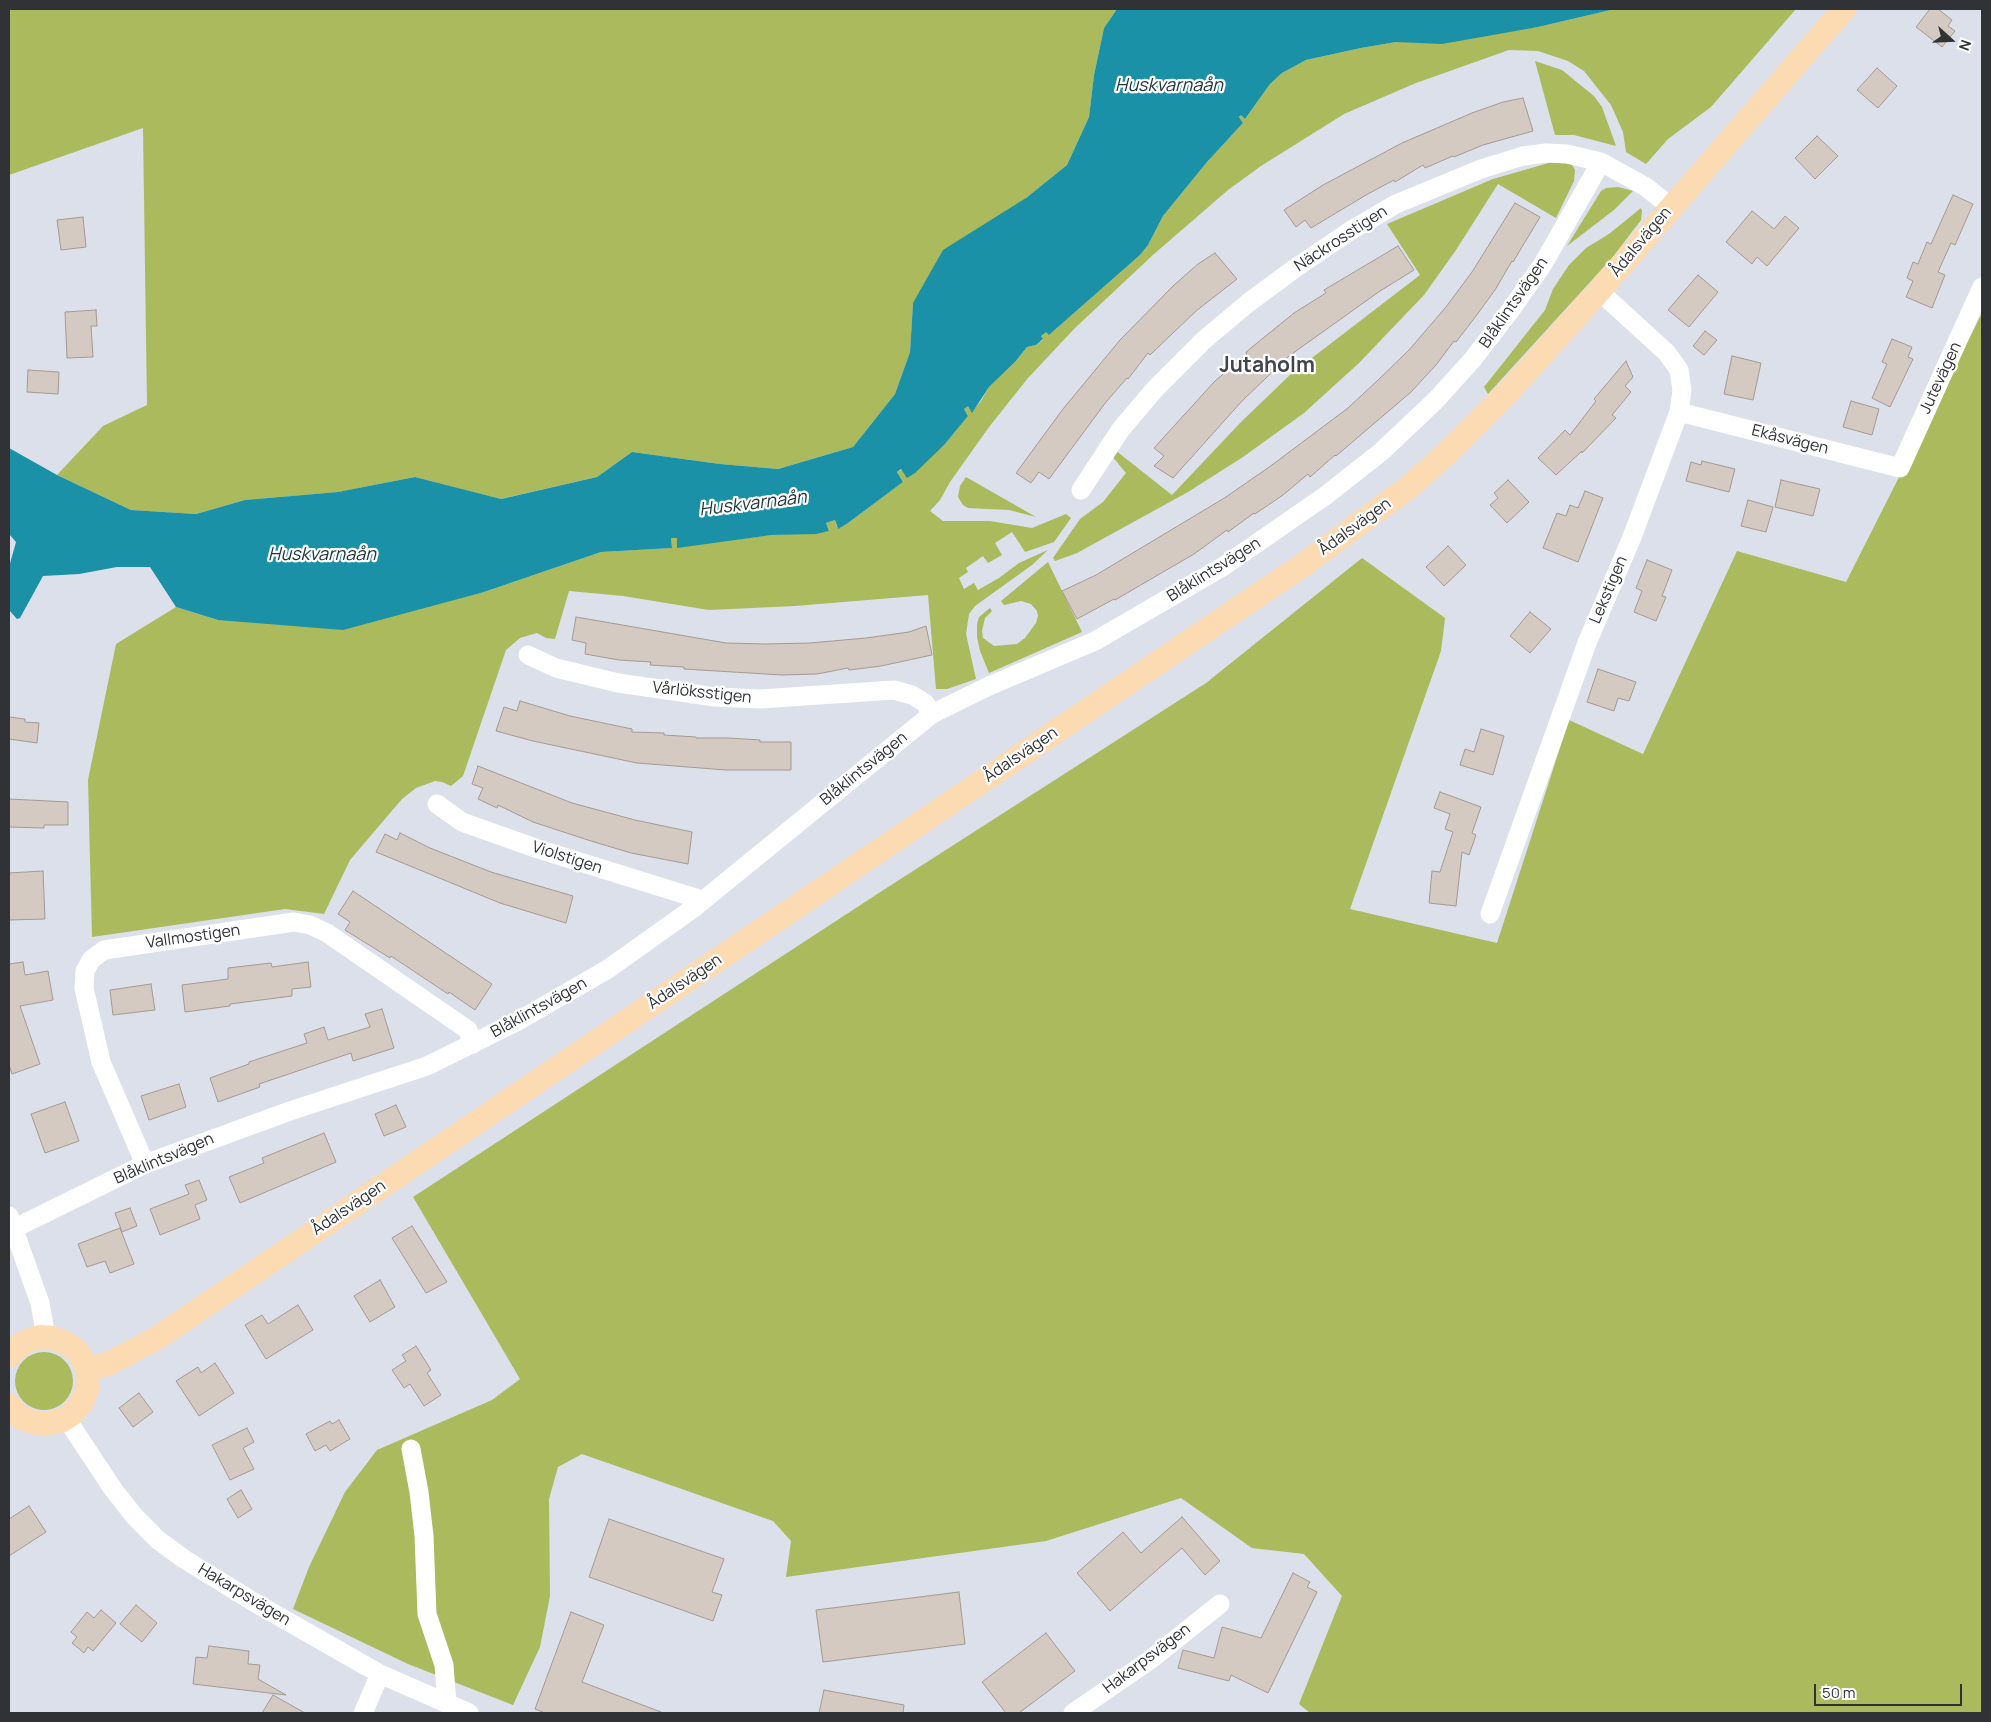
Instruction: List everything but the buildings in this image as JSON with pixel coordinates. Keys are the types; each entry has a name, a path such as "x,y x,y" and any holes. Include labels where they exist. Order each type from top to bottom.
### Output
{"main road":[{"name":"Ådalsvägen","path":"87,1370 110,1363 157,1338 1303,565 1409,487 1445,456 1512,389 1844,9"},
{"path":"9,1356 17,1347 28,1340 46,1337 60,1340 72,1347 81,1357 87,1370 88,1384 85,1398 77,1410 55,1423 37,1424 26,1420 10,1408"}],"street":[{"name":"Näckrosstigen","path":"1081,490 1121,428 1155,389 1204,340 1248,303 1294,269 1350,231 1396,204 1440,184 1509,160 1546,153 1567,154 1601,162 1646,187 1671,207"},
{"name":"Blåklintsvägen","path":"11,1223 145,1164 290,1111 427,1066 526,1017 608,969 696,907 932,714 989,686 1094,641 1224,566 1326,496 1381,452 1436,400 1473,359 1543,264 1601,162"},
{"name":"Jutevägen","path":"1900,468 1982,287"},
{"name":"Lekstigen","path":"1490,914 1587,643 1632,537 1679,412 1682,390 1679,370 1667,353 1599,291"},
{"name":"Ekåsvägen","path":"1679,412 1900,468"},
{"name":"Vårlöksstigen","path":"528,655 556,668 618,683 715,697 760,699 894,690 912,695 925,703 932,714"},
{"name":"Violstigen","path":"436,804 462,822 538,849 696,898 696,907"},
{"name":"Vallmostigen","path":"145,1164 101,1062 84,988 85,971 91,960 104,950 294,922 310,925 327,933 468,1030 473,1044"},
{"path":"11,1223 40,1303 46,1337"},
{"name":"Hakarpsvägen","path":"66,1418 113,1489 135,1517 158,1540 184,1559 252,1601 380,1674 469,1713"},
{"path":"411,1449 419,1492 424,1536 427,1614 444,1665 447,1704"},
{"name":"Hakarpsvägen","path":"1073,1713 1150,1660 1220,1604"},
{"path":"363,1713 380,1674"}],"green space":[{"path":"9,9 1117,9 1104,28 1094,75 1089,117 1067,165 1026,198 913,303 910,352 895,394 853,447 778,469 720,464 632,452 597,477 500,499 415,477 339,492 245,500 196,514 131,510 57,475 103,426 147,405 143,128 9,175"},
{"path":"1615,9 1796,9 1711,107 1668,139 1646,164 1626,152 1623,132 1611,105 1584,71 1568,61 1538,51 1509,50 1416,83 1344,114 1261,166 1228,190 1154,254 1075,328 1028,378 989,427 950,482 940,500 930,511 943,521 990,521 1032,528 1066,514 1071,518 1054,542 1025,552 1012,532 995,543 1002,555 988,563 983,556 966,568 968,572 959,578 964,589 974,583 978,590 999,578 1019,563 1048,550 1032,565 975,606 969,614 966,634 976,679 947,689 936,689 928,595 795,606 709,610 623,596 569,591 555,639 546,638 537,633 520,638 506,650 463,776 451,786 435,781 416,788 402,799 350,860 324,914 285,909 92,937 88,780 116,644 176,607 218,620 484,592 601,552 672,548 671,538 677,538 677,547 772,535 829,531 826,523 835,520 837,528 848,523 903,482 897,472 931,456 945,444 968,416 964,409 968,405 972,412 989,387 1015,362 1027,347 1036,345 1043,340 1041,336 1046,331 1049,335 1140,255 1148,245 1163,216 1207,162 1243,123 1239,117 1241,114 1245,119 1270,84 1282,73 1306,60 1361,48 1396,42 1418,42 1538,27"},
{"path":"1535,61 1562,70 1594,96 1602,107 1616,146 1574,135 1555,135"},
{"path":"1559,160 1571,163 1575,170 1574,181 1556,218 1498,184 1456,250 1424,295 1359,363 1304,413 1243,457 1188,492 1077,553 1055,561 1053,558 1080,519 1103,502 1126,473 1112,456 1115,450 1172,495 1241,422 1291,374 1420,275 1387,224 1493,179"},
{"path":"1618,187 1633,191 1614,210 1567,246 1601,191 1606,188"},
{"path":"1641,208 1641,220 1612,258 1488,394 1484,387 1545,310 1553,289 1569,265 1586,248 1609,234"},
{"path":"1982,313 1982,1713 1310,1713 1299,1704 1342,1596 1304,1554 1252,1548 1181,1498 1046,1541 786,1577 791,1541 773,1521 582,1454 558,1467 549,1499 550,1596 540,1647 513,1705 408,1664 293,1609 309,1567 345,1492 377,1450 492,1400 520,1379 413,1197 885,889 1206,683 1362,558 1445,618 1441,651 1350,909 1497,943 1569,720 1643,754 1737,551 1846,582"},
{"path":"966,477 1036,517 1009,510 968,508 963,505 958,497 960,486"},
{"path":"1048,562 1082,632 989,673 980,651 977,637 979,617 990,608 992,611 985,618 982,631 983,638 994,646 1017,644 1025,638 1036,623 1037,611 1031,604 1021,601 1004,605 1001,601"},
{"path":"38,1352 50,1352 65,1360 73,1375 73,1387 65,1402 50,1410 38,1410 23,1402 15,1387 15,1375 23,1360"}],"water":[{"name":"Huskvarnaån","path":"1117,9 1615,9 1538,27 1442,44 1396,42 1361,48 1306,60 1282,73 1270,84 1245,119 1241,115 1239,117 1243,123 1207,162 1163,216 1148,245 1140,255 1049,335 1046,332 1041,336 1043,339 1036,345 1027,347 1015,362 989,387 972,413 968,406 964,409 968,416 945,444 915,473 907,478 901,469 897,472 903,482 838,529 835,520 826,523 829,531 816,534 772,535 677,548 677,538 671,538 672,548 601,552 484,592 343,630 218,620 176,607 150,567 117,567 79,574 43,576 20,618 17,619 9,610 9,567 16,542 9,534 9,448 57,475 131,510 196,514 245,500 338,492 415,477 501,499 597,477 632,452 720,464 778,469 853,447 895,394 910,352 913,303 943,250 1026,198 1067,165 1089,117 1094,75 1104,28"}],"district":[{"name":"Jutaholm","path":"1267,366"}]}
